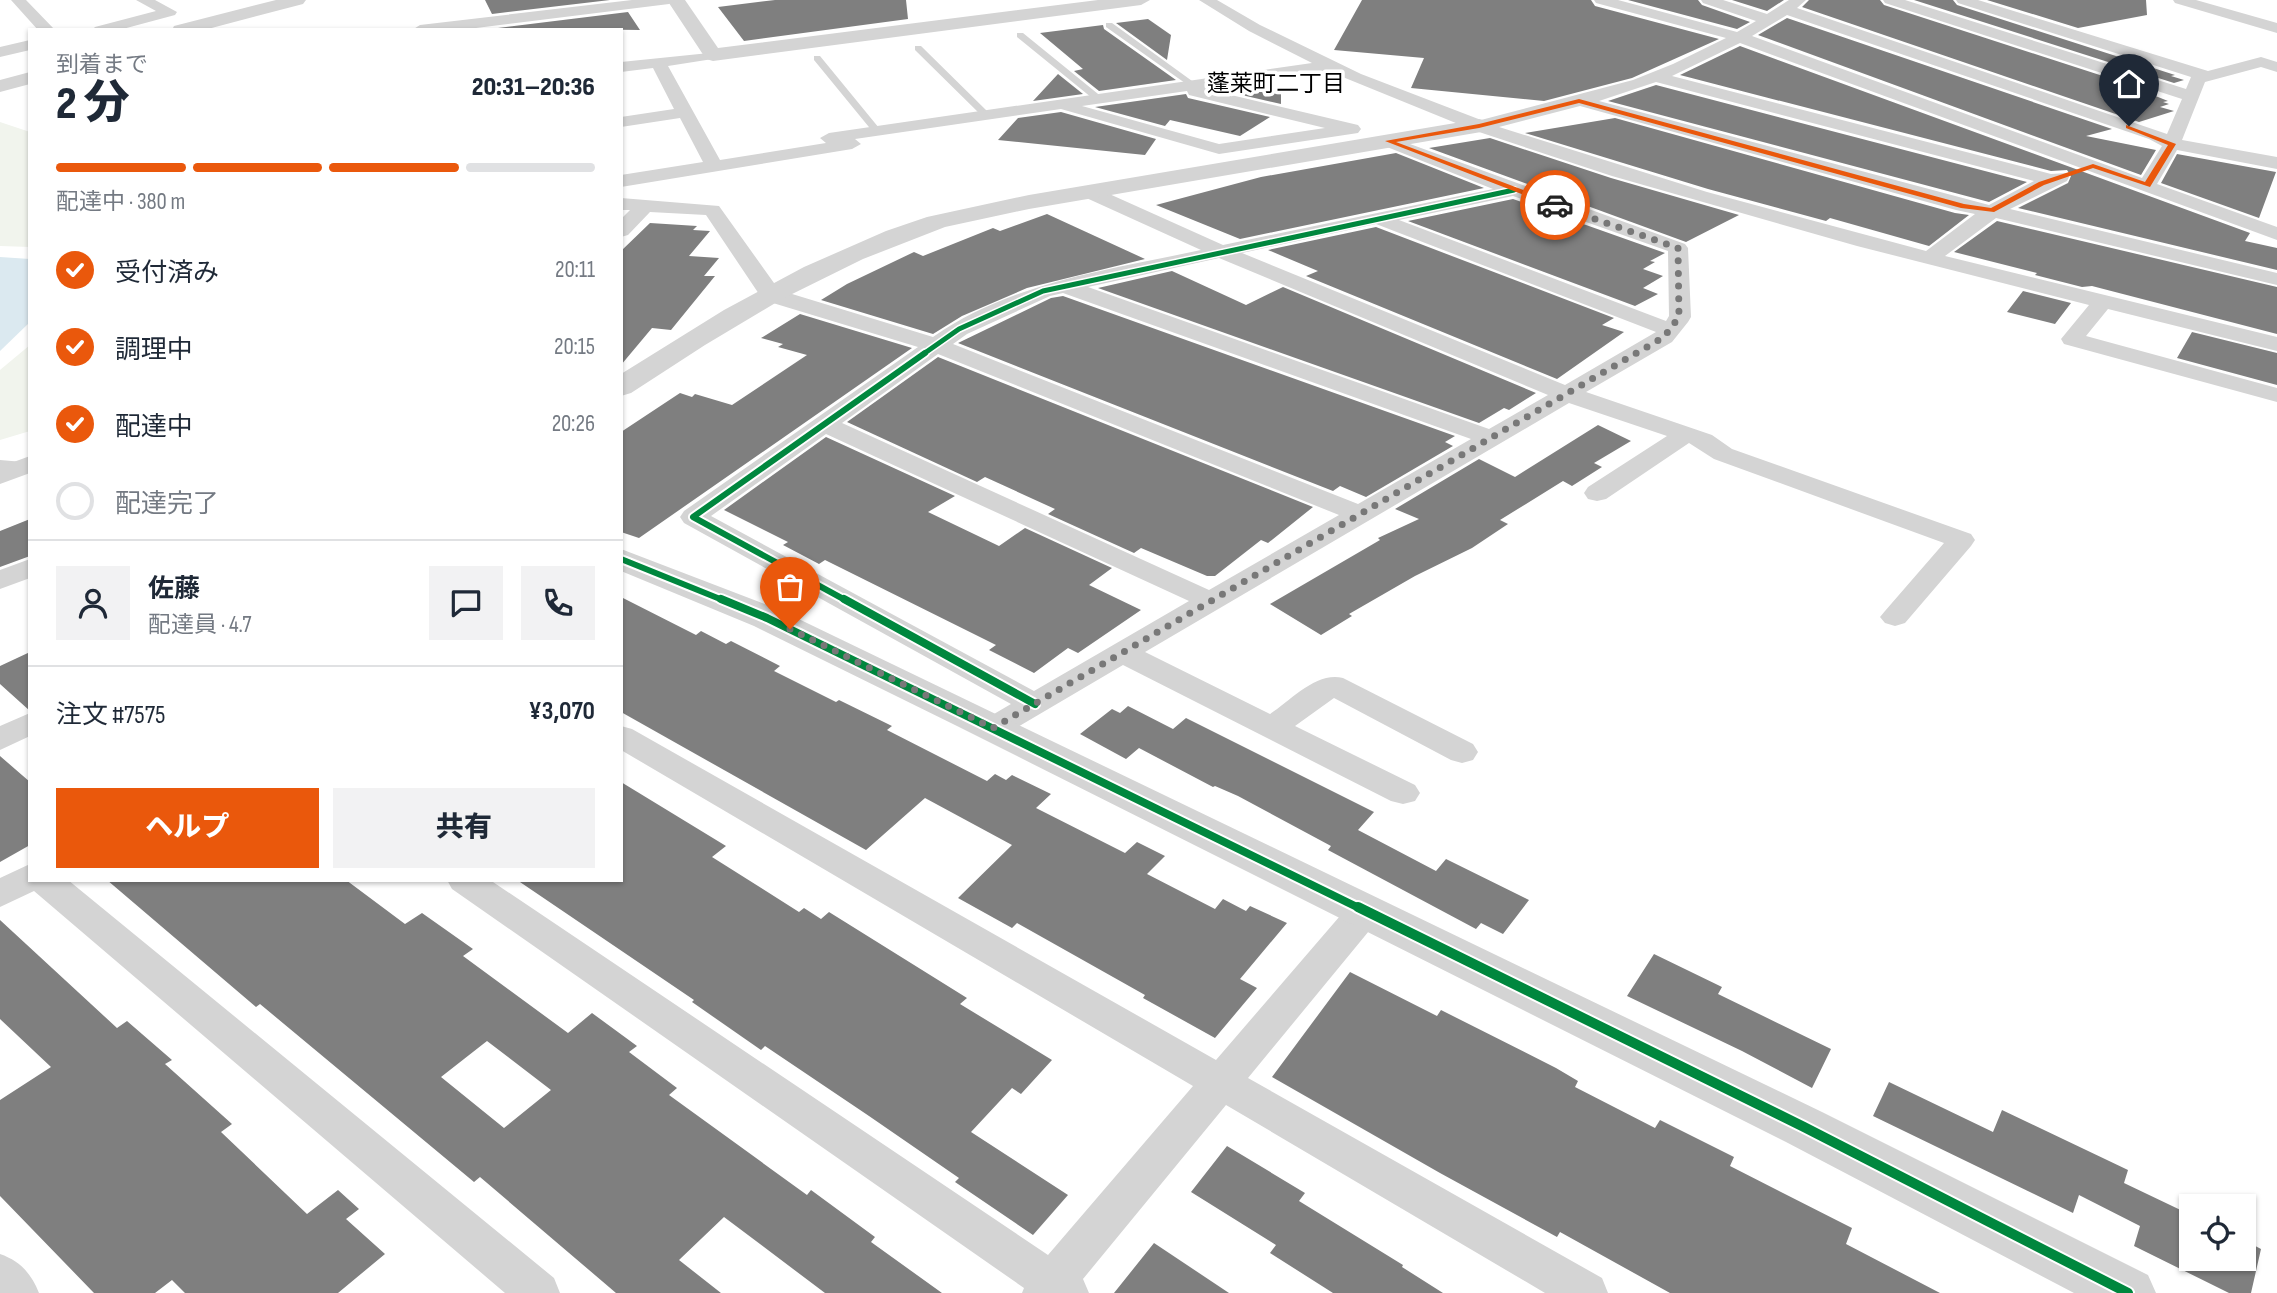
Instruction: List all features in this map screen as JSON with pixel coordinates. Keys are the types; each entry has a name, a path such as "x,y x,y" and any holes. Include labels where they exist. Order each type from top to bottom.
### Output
{"street":[{"path":"18,0 45,28"},
{"path":"108,28 170,12 143,0"},
{"path":"189,28 297,0"},
{"path":"216,28 322,0"},
{"path":"453,28 502,25 669,0"},
{"path":"676,0 713,55"},
{"path":"623,67 1140,0"},
{"path":"1206,0 1328,66 1479,126 1663,185 1930,258 2277,344"},
{"path":"1601,0 1678,18 1739,37 2277,234"},
{"path":"1708,0 1770,20"},
{"path":"1890,0 2190,96"},
{"path":"1963,0 2206,76"},
{"path":"2180,0 2277,28"},
{"path":"623,386 771,295 857,253 934,223 968,213 1479,126 1579,101 1655,77 1739,37 1792,4 2155,135 2172,144 2277,163"},
{"path":"0,52 28,45"},
{"path":"658,62 714,166"},
{"path":"2147,185 2172,144 2198,79 2261,62 2277,67"},
{"path":"623,181 1100,100 1328,66"},
{"path":"0,78 28,71"},
{"path":"1655,77 2053,180"},
{"path":"0,86 28,79"},
{"path":"829,138 985,114 1068,107 1219,149 1352,129 1188,87"},
{"path":"1579,101 1963,206 2277,279"},
{"path":"623,122 686,113"},
{"path":"993,728 1664,337 1679,317 1678,248 1514,190 1388,141"},
{"path":"1930,258 1992,211 2053,180 2093,166"},
{"path":"1035,704 693,517 935,345 959,329 1007,305 1064,286 1514,190"},
{"path":"1089,192 1220,251 1567,394 1686,433 1703,440 1723,454 1961,540 1895,617"},
{"path":"623,204 712,210 771,295 935,345 1360,514"},
{"path":"623,229 645,206"},
{"path":"1377,218 1670,330"},
{"path":"1064,286 1491,438"},
{"path":"2103,301 2072,339 2277,395"},
{"path":"824,424 1211,601"},
{"path":"1597,493 1686,433"},
{"path":"623,560 767,618 993,728 1804,1127 2128,1293"},
{"path":"0,581 28,568"},
{"path":"1122,653 1403,793"},
{"path":"1272,728 1332,685 1462,752"},
{"path":"0,739 28,724"},
{"path":"623,737 1586,1293"},
{"path":"0,894 28,878"},
{"path":"46,882 538,1293"},
{"path":"467,882 1054,1290 1221,1082 1365,911"},
{"path":"0,1274 17,1293"}],"lane":[{"path":"1109,25 1188,87"},
{"path":"1020,36 1100,100"},
{"path":"918,48 985,114"},
{"path":"817,58 876,130"}],"shaded area":[{"path":"0,122 28,131 28,247 0,246"},
{"path":"0,257 28,259 28,324 0,351"},
{"path":"28,347 28,432 0,440 0,370"}],"building":[{"path":"485,0 610,0 492,14"},
{"path":"775,0 906,0 908,19 744,41 718,7"},
{"path":"1362,0 1591,0 1595,6 1719,39 1632,78 1544,101 1411,88 1424,58 1334,50"},
{"path":"1628,0 1698,0 1702,5 1750,22 1737,29"},
{"path":"1732,0 1784,0 1767,11"},
{"path":"1809,0 1880,0 1884,5 2146,90 2143,91 2168,101 2163,102 2169,104 2160,107 2174,111 2139,122 1802,7"},
{"path":"1914,0 1953,0 1957,5 2184,80 2174,83"},
{"path":"1987,0 2146,0 2147,15 2078,28"},
{"path":"628,12 640,30 623,28 498,28"},
{"path":"1787,18 2112,129 2086,136 2156,150 2141,175 1758,35"},
{"path":"1148,19 1171,35 1167,60 1116,23"},
{"path":"1103,25 1104,29 1176,80 1099,91 1074,71 1083,69 1040,33"},
{"path":"1740,46 2250,233 2245,241 2277,248 2277,270 2018,208 2068,183 2071,176 2067,170 2051,171 1680,75"},
{"path":"1058,74 1083,94 1033,101"},
{"path":"1656,85 2027,182 1989,202 1608,101"},
{"path":"1241,87 1247,91 1259,87 1281,92 1281,104 1220,90"},
{"path":"1186,94 1188,98 1270,117 1240,136 1170,120 1165,126 1095,107"},
{"path":"1061,112 1156,139 1145,155 998,140 1018,118"},
{"path":"1615,118 1969,215 1929,246 1830,218 1826,221 1708,189 1525,133"},
{"path":"1490,138 1611,178 1739,215 1686,242 1429,148"},
{"path":"1396,153 1484,188 1240,239 1156,205 1261,177"},
{"path":"2177,154 2276,172 2259,218 2161,183"},
{"path":"1513,199 1665,253 1650,261 1655,262 1643,269 1663,276 1643,288 1658,294 1635,306 1408,221"},
{"path":"1047,214 1145,259 1027,288 962,316 933,334 821,300 847,284 914,252 923,256 993,228 1000,231"},
{"path":"1997,221 2277,287 2277,334 2092,286 2082,287 1954,252"},
{"path":"650,223 697,226 693,230 710,231 689,256 719,258 704,276 715,276 671,330 652,328 623,363 623,249"},
{"path":"1376,227 1614,318 1602,325 1624,332 1557,379 1306,276 1318,271 1268,250"},
{"path":"1172,271 1246,305 1283,287 1536,393 1509,410 1504,408 1479,423 1098,288"},
{"path":"2023,291 2071,303 2055,324 2007,312"},
{"path":"1063,296 1455,436 1445,442 1453,446 1366,497 1340,486 1333,491 958,343 1051,298"},
{"path":"800,314 912,348 639,538 623,533 623,431 680,393 692,397 695,394 732,405 807,355 778,347 783,344 761,338"},
{"path":"2192,332 2277,353 2277,385 2177,358"},
{"path":"938,357 1313,507 1268,543 1261,540 1215,576 1207,576 1141,548 1134,553 1048,514 1055,509 985,477 977,482 847,422"},
{"path":"1598,425 1631,441 1594,463 1602,467 1572,486 1563,481 1500,520 1508,524 1472,548 1415,576 1349,614 1352,616 1321,635 1270,604 1380,540 1378,538 1419,519 1395,509 1479,459 1515,477"},
{"path":"826,437 955,496 928,512 999,546 1025,528 1112,568 1089,585 1141,610 1078,653 1068,648 1034,673 989,650 996,645 825,560 819,564 783,545 788,542 724,510"},
{"path":"28,520 28,557 0,567 0,531"},
{"path":"623,598 696,635 701,631 726,644 731,641 780,666 774,671 892,726 887,730 987,781 995,774 1006,780 1012,775 1051,794 1036,808 1125,853 1137,842 1165,856 1147,874 1215,909 1223,899 1246,911 1250,906 1287,923 1240,979 1257,988 1215,1038 1017,923 1012,928 958,898 1012,845 925,798 866,850 623,713"},
{"path":"28,653 28,709 0,684 0,666"},
{"path":"1128,706 1173,729 1186,718 1374,812 1358,830 1436,871 1446,859 1529,900 1503,934 1481,923 1476,929 1328,850 1331,846 1238,796 1213,787 1139,748 1126,759 1080,734 1112,709 1120,713"},
{"path":"0,756 28,780 28,846 0,862"},
{"path":"623,783 726,846 712,857 799,912 804,908 821,919 829,912 967,998 960,1004 1052,1060 1021,1094 1012,1088 971,1132 1068,1195 1033,1235 955,1182 959,1178 765,1046 761,1050 692,1002 694,1000 520,882 623,882"},
{"path":"109,882 349,882 405,924 422,913 473,949 463,956 568,1033 592,1013 637,1046 629,1052 677,1088 669,1095 807,1195 811,1190 875,1237 871,1242 942,1293 825,1293 724,1217 679,1260 721,1293 616,1293 480,1177 474,1182 260,1004 256,1007","holes":["487,1041 551,1090 504,1128 441,1077"]},
{"path":"0,920 117,1028 127,1021 172,1060 165,1064 232,1124 221,1132 307,1214 338,1190 359,1209 346,1219 385,1254 338,1293 185,1293 172,1280 155,1293 94,1293 0,1196 0,1100 51,1067 0,1019"},
{"path":"1654,954 1722,987 1718,994 1831,1049 1812,1088 1627,996"},
{"path":"1350,972 1437,1016 1441,1010 1556,1068 1578,1081 1575,1087 1655,1128 1660,1120 1734,1157 1730,1166 1852,1228 1846,1244 1940,1293 1670,1293 1560,1232 1557,1237 1272,1077"},
{"path":"1889,1082 1993,1132 2002,1110 2128,1170 2124,1183 2179,1209 2179,1268 2134,1246 2140,1226 2079,1195 2073,1213 1873,1116"},
{"path":"1227,1146 1305,1193 1299,1201 1443,1293 1333,1293 1270,1253 1276,1245 1191,1192"},
{"path":"1154,1243 1229,1293 1114,1293"},
{"path":"2256,1246 2261,1249 2256,1271"},
{"path":"2185,1271 2256,1271 2251,1293 2229,1293"}],"cycle path":[{"path":"1035,704 693,517 959,329 1043,291 1514,190"},
{"path":"623,560 767,618 971,717 1804,1127 2128,1293"}],"way so far":[{"path":"790,629 993,728 1664,337 1679,317 1678,248 1555,205"}],"district":[{"name":"蓬莱町二丁目","path":"1276,83"}],"route":[{"path":"1555,205 1388,141 1479,126 1579,101 1963,206 1992,211 2042,184 2093,166 2147,185 2172,144 2129,126"}]}
